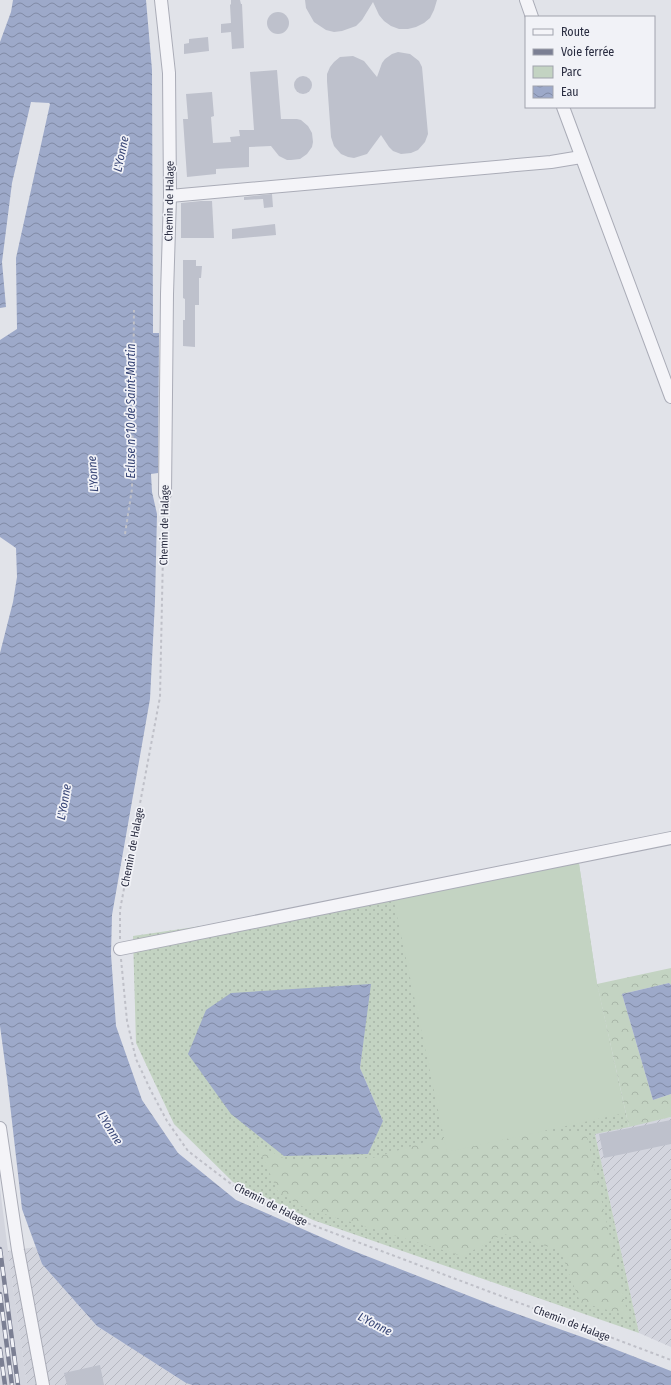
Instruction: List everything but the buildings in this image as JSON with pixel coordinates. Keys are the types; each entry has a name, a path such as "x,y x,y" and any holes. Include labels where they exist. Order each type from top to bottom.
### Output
{"street":[{"name":"Chemin de Halage","path":"161,0 169,73 170,196 167,294 165,494"},
{"path":"526,0 532,16"},
{"path":"563,108 671,397"},
{"path":"170,196 552,162 581,157"},
{"path":"120,949 671,838"},
{"path":"0,1128 18,1250 43,1385"}],"path":[{"path":"125,534 132,489 134,310"},
{"name":"Chemin de Halage","path":"165,494 160,697 120,910 120,949 127,1021 136,1059 167,1121 188,1151 239,1190 299,1220 671,1360"}],"shaded area":[{"path":"671,1117 671,1347 639,1333 595,1134"},
{"path":"0,1188 8,1251 27,1385 0,1385"},
{"path":"36,1247 42,1264 97,1326 186,1383 192,1385 27,1385 8,1251"}],"green space":[{"path":"578,857 597,984 629,1127 595,1134 639,1333 313,1220 233,1182 174,1124 136,1043 133,936 236,921","holes":["370,984 360,1068 383,1121 206,1010"]},
{"path":"578,857 597,984 625,1113 447,1152 392,892"},
{"path":"671,968 671,985 669,983 622,994 653,1100 671,1094 671,1117 629,1127 597,984"},
{"path":"464,1130 586,1132 628,1316 580,1302 560,1250 504,1234 462,1256 305,1208 278,1192 257,1144 287,1160 373,1158"}],"water":[{"path":"13,0 146,0 152,70 153,333 159,333 158,473 151,474 152,492 157,514 155,601 150,699 112,915 111,954 116,1026 142,1100 178,1153 236,1200 346,1248 500,1308 599,1343 671,1371 671,1385 192,1385 186,1383 97,1326 42,1264 22,1209 0,1026 0,653 13,602 17,577 16,548 0,537 0,340 17,329 16,258 50,104 31,102 12,183 2,262 6,307 0,308 0,42 11,12"},
{"path":"669,983 671,985 671,1094 653,1100 622,994"},
{"path":"371,984 360,1068 383,1121 368,1154 284,1156 231,1114 188,1054 206,1010 231,993"}],"railway":[{"path":"0,1249 18,1385"},
{"path":"0,1294 12,1385"},
{"path":"0,1349 5,1385"}],"water label":[{"name":"L'Yonne","path":"121,154"},
{"name":"Ecluse n°10 de Saint-Martin","path":"131,411"},
{"name":"L'Yonne","path":"93,474"},
{"name":"L'Yonne","path":"64,802"},
{"name":"L'Yonne","path":"110,1128"},
{"name":"L'Yonne","path":"375,1324"}]}
